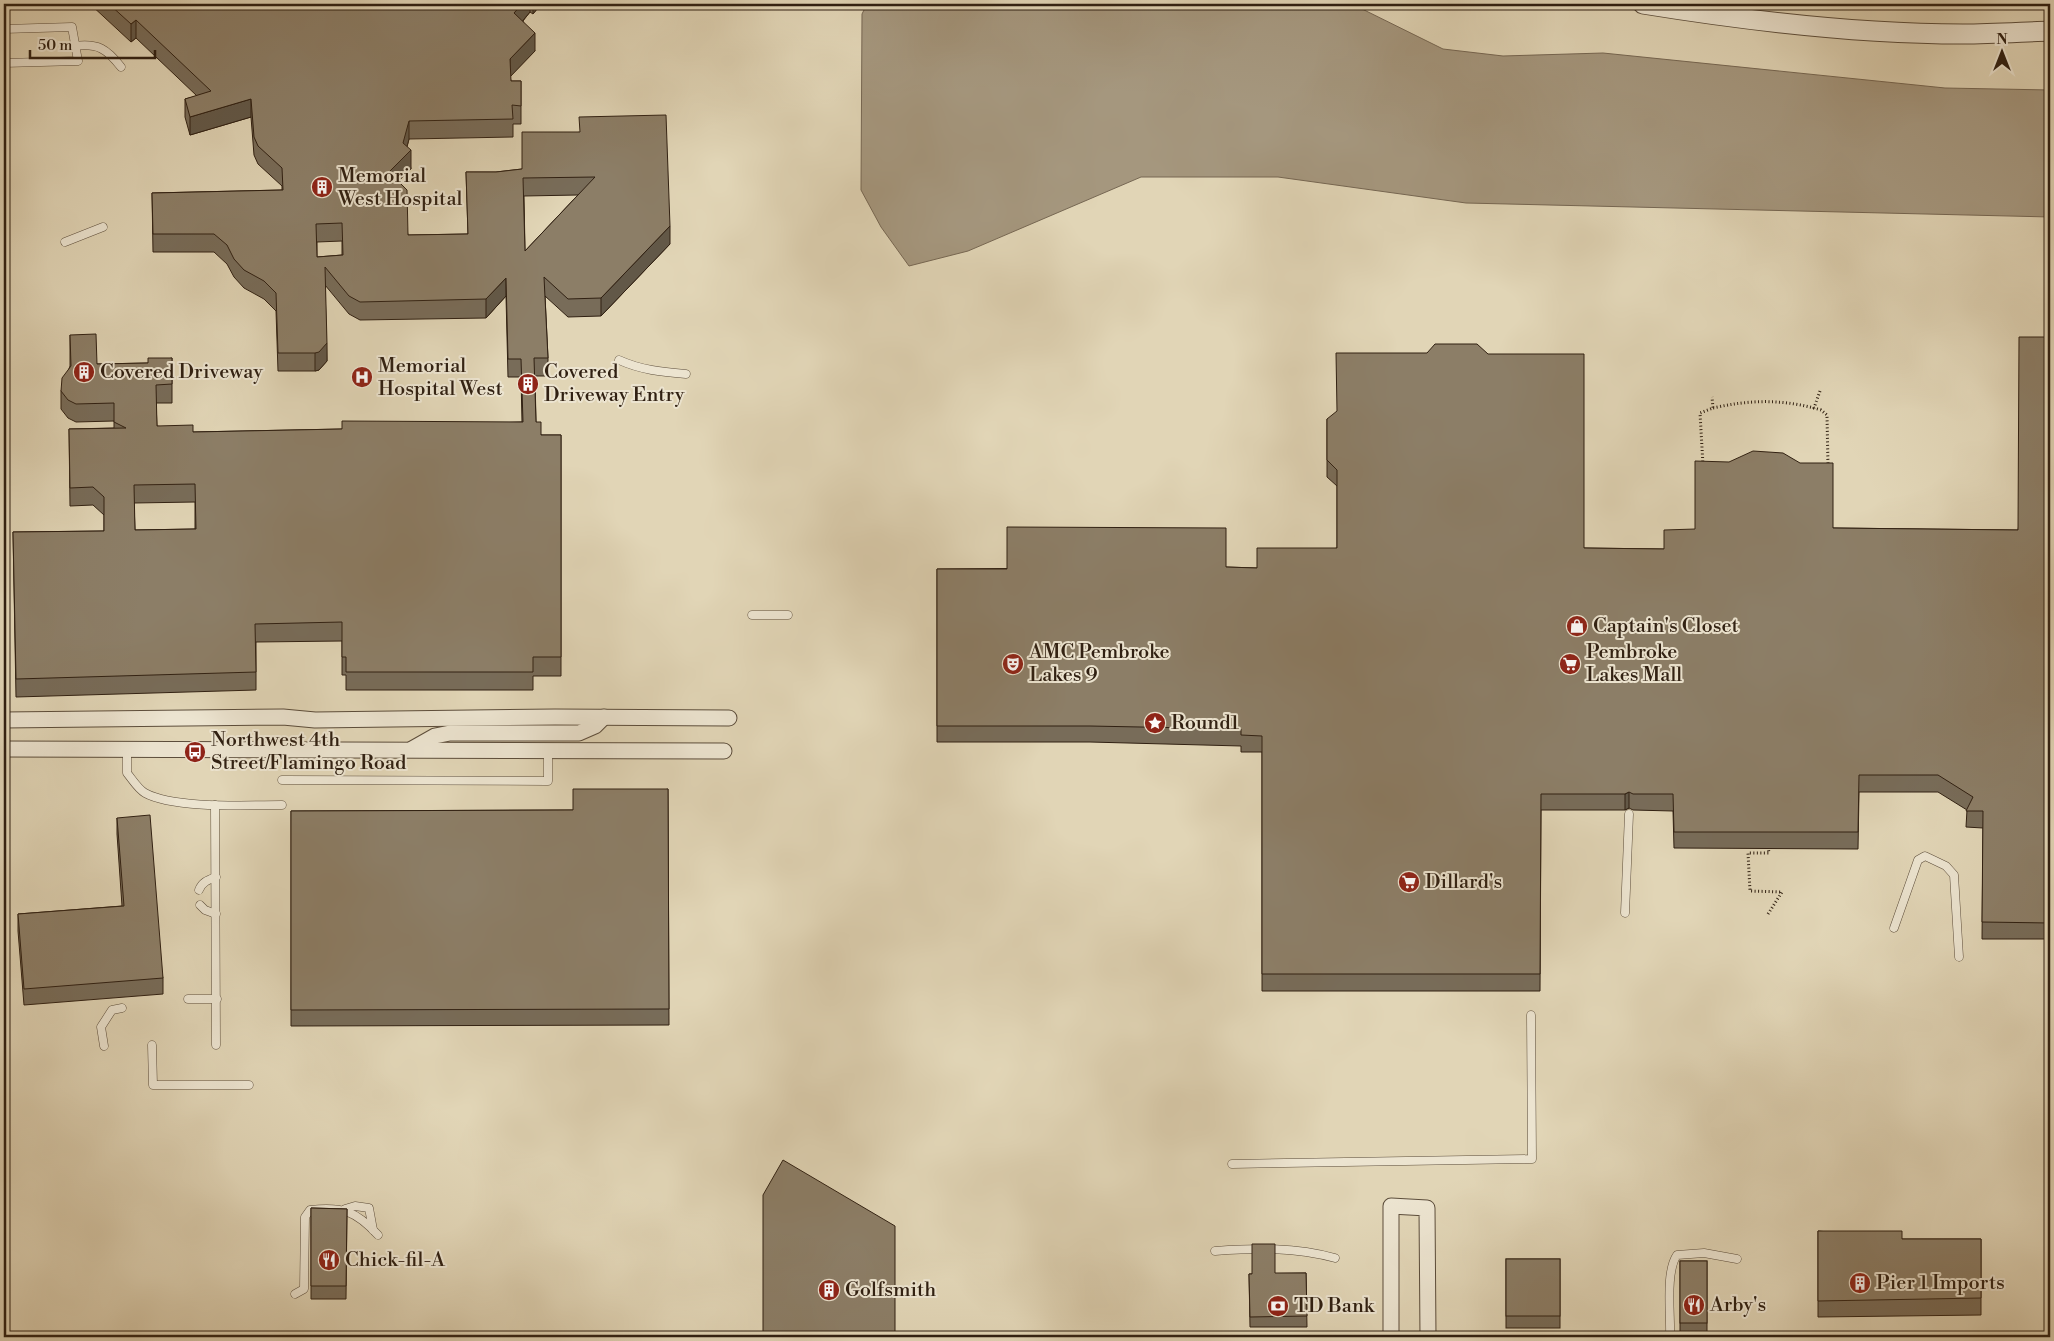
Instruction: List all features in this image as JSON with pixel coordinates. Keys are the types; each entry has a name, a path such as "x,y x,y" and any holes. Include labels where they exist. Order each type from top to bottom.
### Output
{"street":[{"path":"1642,4 1761,21 1860,29 1963,34 2050,31"},
{"path":"545,734 551,729 555,716"},
{"path":"4,720 283,717 315,720 555,716 729,718"},
{"path":"409,750 434,736 450,734 579,733 595,726 604,717"},
{"path":"4,749 724,752"},
{"path":"1391,1337 1392,1206 1427,1208 1428,1337"}],"lane":[{"path":"4,29 72,28 78,61 4,63"},
{"path":"75,46 89,44 97,46 106,51 121,67"},
{"path":"65,242 103,227"},
{"path":"619,360 636,368 686,374"},
{"path":"752,614 788,615"},
{"path":"127,750 126,773 144,792 160,798 194,804 282,805"},
{"path":"282,780 548,781 548,751"},
{"path":"215,805 216,1045"},
{"path":"1624,913 1628,814"},
{"path":"1894,928 1918,860 1925,856 1946,866 1954,875 1959,957"},
{"path":"199,890 206,881 216,877"},
{"path":"200,905 205,910 216,914"},
{"path":"188,999 217,999"},
{"path":"104,1046 102,1027 112,1010 122,1008"},
{"path":"1232,1164 1532,1159 1531,1015"},
{"path":"152,1046 153,1084 249,1085"},
{"path":"295,1294 304,1289 305,1217 310,1210 344,1209 355,1206 369,1208 375,1232 368,1223 344,1209"},
{"path":"1215,1251 1247,1248 1292,1249 1335,1258"},
{"path":"1670,1337 1672,1262 1677,1255 1704,1253 1737,1259"}],"path":[{"path":"1814,408 1820,391"},
{"path":"1712,397 1713,408"},
{"path":"1704,474 1700,414 1713,408 1743,402 1782,402 1821,410 1827,415 1828,469"},
{"path":"1768,844 1769,853 1748,853 1750,891 1782,892 1768,914"}],"shaded area":[{"path":"867,4 1352,4 1443,49 1503,56 1603,53 1945,88 2050,90 2050,217 1466,203 1278,177 1141,177 968,251 909,266 881,227 861,190 862,14"}],"building":[{"path":"109,4 522,4 514,13 535,33 510,59 511,81 521,81 521,106 512,105 513,119 409,121 403,143 411,150 389,172 407,190 408,235 468,234 466,172 496,172 522,169 522,132 580,132 579,117 666,115 670,226 601,298 568,299 544,277 548,358 534,358 536,422 541,422 541,435 561,435 561,657 533,657 533,672 346,672 346,657 342,657 342,622 255,624 256,672 16,679 13,532 104,531 104,497 93,487 70,488 69,429 126,428 114,422 114,403 76,404 68,400 61,391 62,378 71,366 70,335 96,334 97,364 148,363 148,358 172,358 172,384 156,385 157,426 193,425 193,432 342,429 342,421 523,422 521,359 508,359 506,278 486,299 360,302 349,296 325,267 327,343 319,352 315,353 278,353 276,293 264,281 244,270 234,259 227,245 214,234 153,234 152,193 283,190 282,168 258,146 254,137 251,99 190,117 185,99 211,91 136,20 131,24","holes":["595,177 525,251 523,178","342,223 343,255 317,257 316,224","195,484 196,529 135,530 134,485"]},
{"name":"Pembroke Lakes Mall","path":"2019,337 2050,337 2050,923 1982,922 1983,811 1966,811 1973,797 1938,775 1859,775 1858,832 1674,832 1673,794 1633,794 1629,792 1625,794 1541,794 1540,974 1262,974 1262,736 1241,735 1241,729 1090,726 937,726 937,569 1007,569 1007,527 1226,528 1226,567 1257,568 1257,548 1337,548 1337,470 1327,460 1327,419 1337,411 1336,353 1427,353 1435,344 1477,344 1488,354 1584,354 1584,548 1664,549 1664,530 1695,529 1695,461 1729,462 1753,451 1783,453 1800,463 1833,463 1833,528 2018,530"},
{"path":"573,789 668,789 669,1009 291,1010 291,811 573,810"},
{"path":"150,815 163,978 24,989 18,914 124,906 117,818"},
{"name":"Golfsmith","path":"783,1160 895,1226 895,1337 763,1337 763,1195"},
{"name":"Chick-fil-A","path":"311,1208 347,1209 346,1286 311,1286"},
{"path":"1818,1231 1902,1231 1902,1239 1981,1239 1981,1298 1818,1301"},
{"path":"1252,1244 1275,1244 1275,1273 1306,1273 1307,1316 1250,1317 1249,1274 1252,1274"},
{"path":"1506,1259 1560,1259 1560,1316 1506,1316"},
{"name":"Arby's","path":"1680,1261 1707,1261 1707,1323 1680,1323"}],"place":[{"name":"Memorial West Hospital","path":"322,187"},
{"name":"Covered Driveway","path":"84,372"},
{"name":"Memorial Hospital West","path":"362,377"},
{"name":"Covered Driveway Entry","path":"528,384"},
{"name":"Captain's Closet","path":"1577,626"},
{"name":"AMC Pembroke Lakes 9","path":"1013,664"},
{"name":"Pembroke Lakes Mall","path":"1570,664"},
{"name":"Round1","path":"1155,723"},
{"name":"Northwest 4th Street/Flamingo Road","path":"195,752"},
{"name":"Dillard's","path":"1409,882"},
{"name":"Chick-fil-A","path":"329,1260"},
{"name":"Pier 1 Imports","path":"1860,1283"},
{"name":"Golfsmith","path":"829,1290"},
{"name":"Arby's","path":"1694,1305"},
{"name":"TD Bank","path":"1278,1306"}]}
